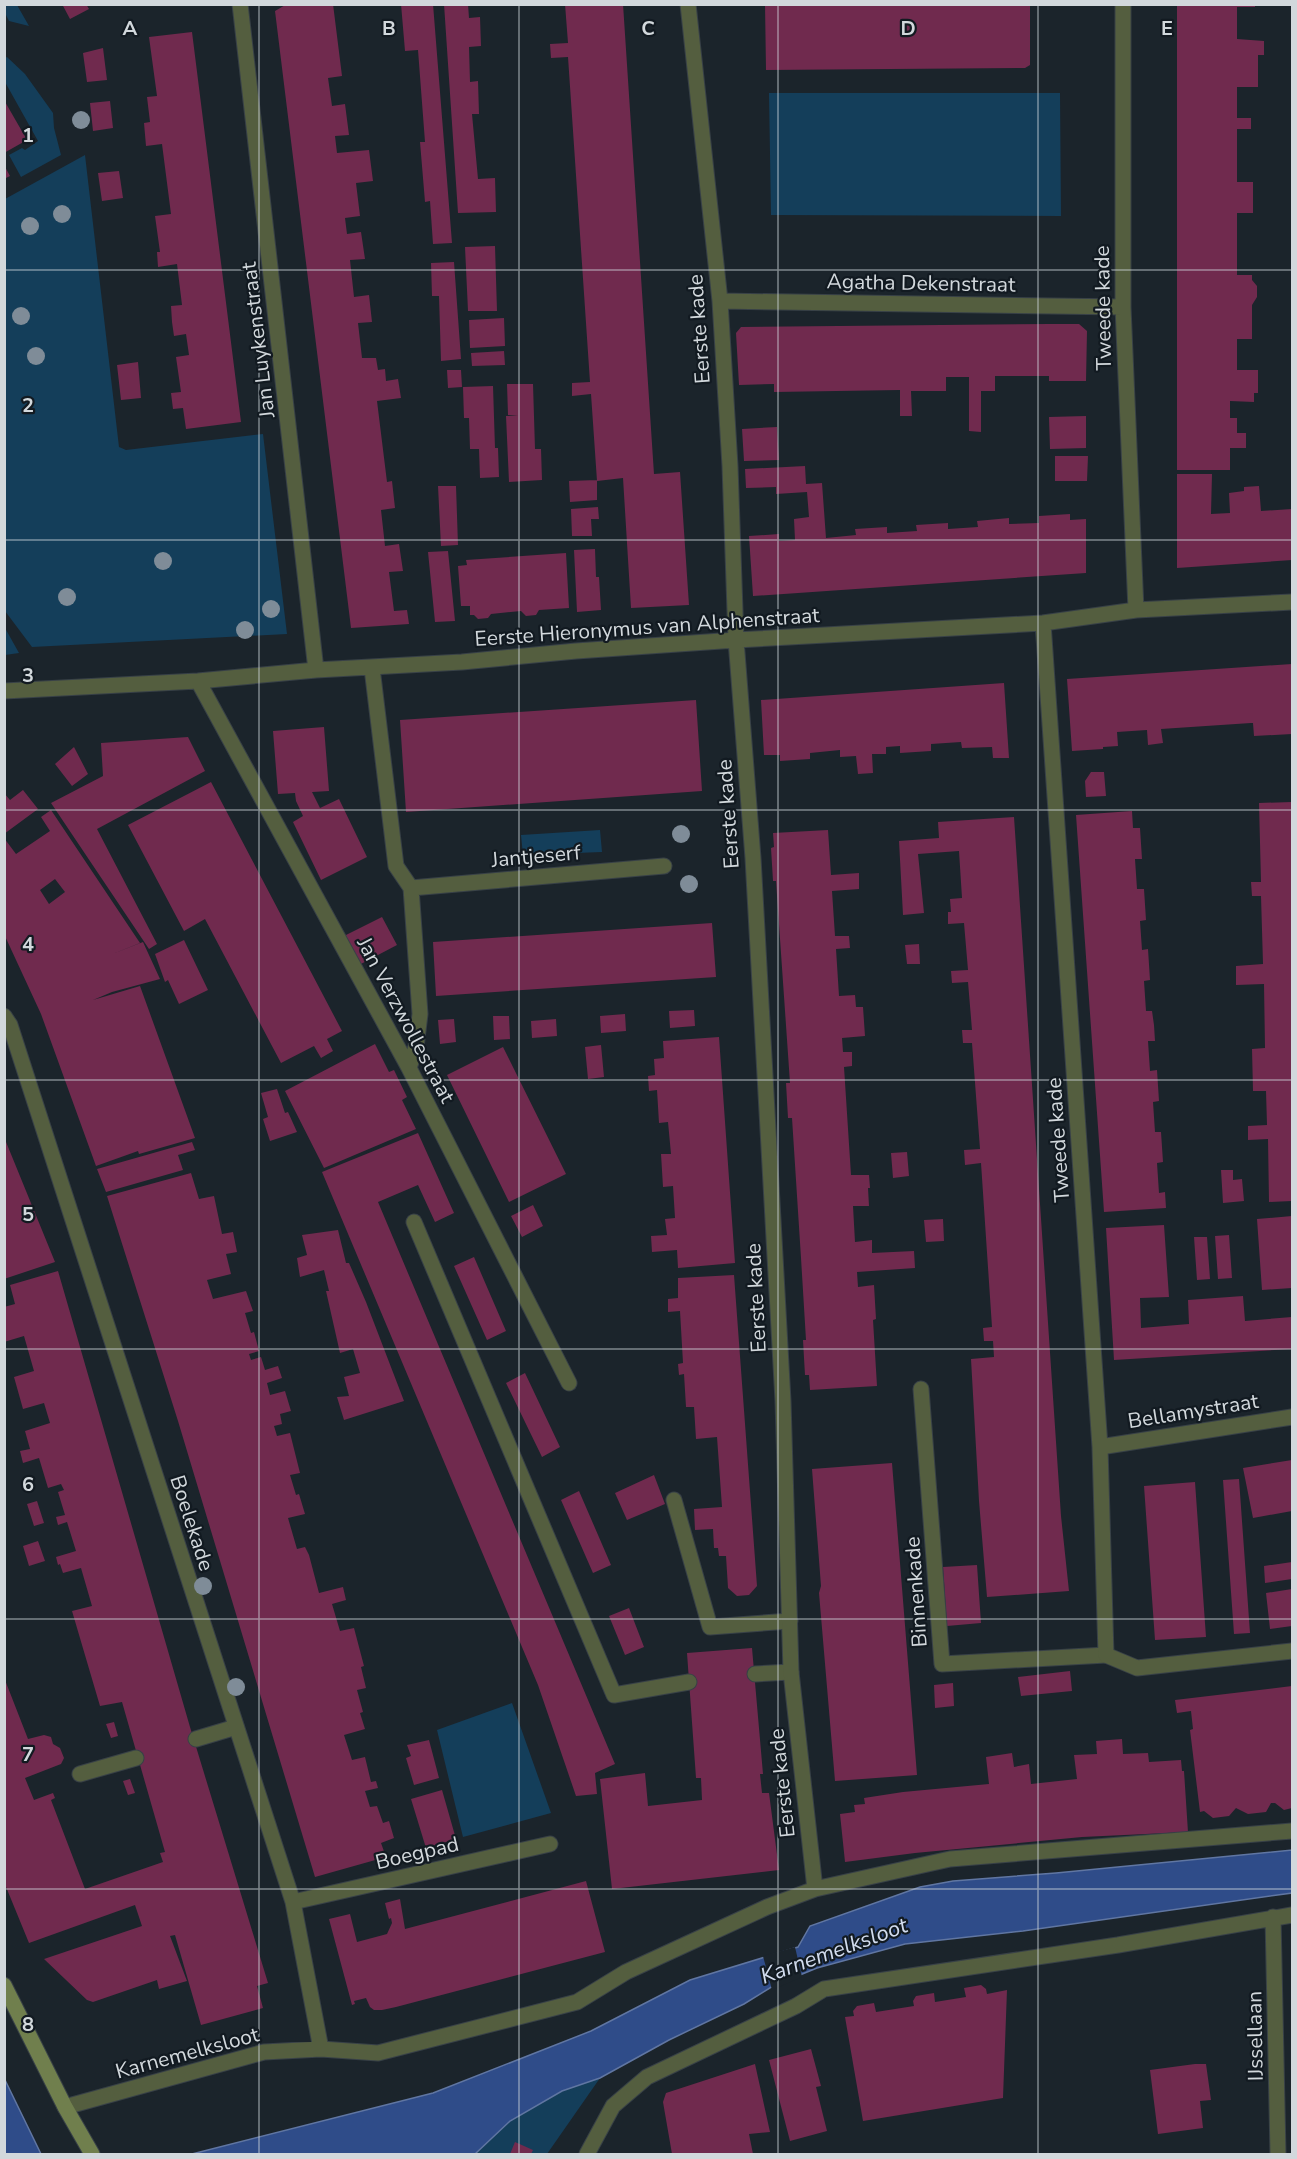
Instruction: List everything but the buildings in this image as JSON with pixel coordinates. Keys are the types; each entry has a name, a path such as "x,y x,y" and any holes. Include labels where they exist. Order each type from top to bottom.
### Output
{"main road":[{"path":"4,1985 65,2107 92,2154"}],"street":[{"name":"Jan Luykenstraat","path":"240,4 316,670"},
{"name":"Eerste kade","path":"688,4 720,301 730,466 736,640 753,858 780,1354 791,1672 815,1889"},
{"name":"Tweede kade","path":"1123,4 1123,307 1136,610"},
{"name":"Agatha Dekenstraat","path":"720,301 1123,307"},
{"name":"Eerste Hieronymus van Alphenstraat","path":"4,691 198,681 316,670 372,668 736,640 1043,622 1136,610 1293,602"},
{"name":"Tweede kade","path":"1043,622 1100,1446 1106,1655"},
{"path":"372,668 396,866 411,888 420,1014 416,1047 409,1068"},
{"name":"Jan Verzwollestraat","path":"198,681 409,1068 569,1383"},
{"name":"Jantjeserf","path":"411,888 664,866"},
{"name":"Boelekade","path":"4,1016 10,1025 293,1902 321,2049"},
{"path":"414,1222 614,1695 689,1682"},
{"name":"Binnenkade","path":"921,1389 942,1664 1106,1655"},
{"name":"Bellamystraat","path":"1100,1446 1293,1417"},
{"path":"674,1500 710,1627 790,1621"},
{"path":"1106,1655 1137,1668 1293,1651"},
{"path":"755,1674 791,1672"},
{"path":"196,1739 236,1727"},
{"path":"80,1774 136,1758"},
{"name":"Karnemelksloot","path":"65,2107 264,2052 321,2049 378,2053 577,2002 626,1972 767,1907 815,1889 950,1859 1293,1831"},
{"name":"Boegpad","path":"293,1902 550,1844"},
{"path":"587,2154 614,2106 647,2077 796,2006 824,1989 1118,1945 1293,1915"},
{"name":"IJssellaan","path":"1273,1917 1278,2154"}],"shaded area":[{"path":"4,5 17,5 29,26 9,21"},
{"path":"7,57 25,74 53,113 54,128 61,155 21,177 9,155 22,148 25,150 38,141 5,82 5,58"},
{"path":"769,93 1060,93 1061,216 771,215"},
{"path":"85,155 119,447 126,450 263,434 287,634 32,647 5,611 5,199"},
{"path":"5,628 19,653 5,655"},
{"path":"600,830 602,852 523,855 521,835"},
{"path":"512,1703 551,1813 463,1837 437,1730"},
{"path":"600,2078 547,2154 475,2154 510,2121 562,2091"}],"water":[{"path":"1292,1850 1292,1893 1023,1931 905,1944 817,1968 773,1986 744,2004 669,2040 600,2078 562,2091 510,2121 475,2154 192,2154 433,2093 591,2031 690,1980 798,1947 810,1926 920,1887 953,1881"},
{"path":"5,2080 41,2154 5,2154"}],"pier":[{"path":"795,1947 802,1977 772,1990 763,1956"}]}
